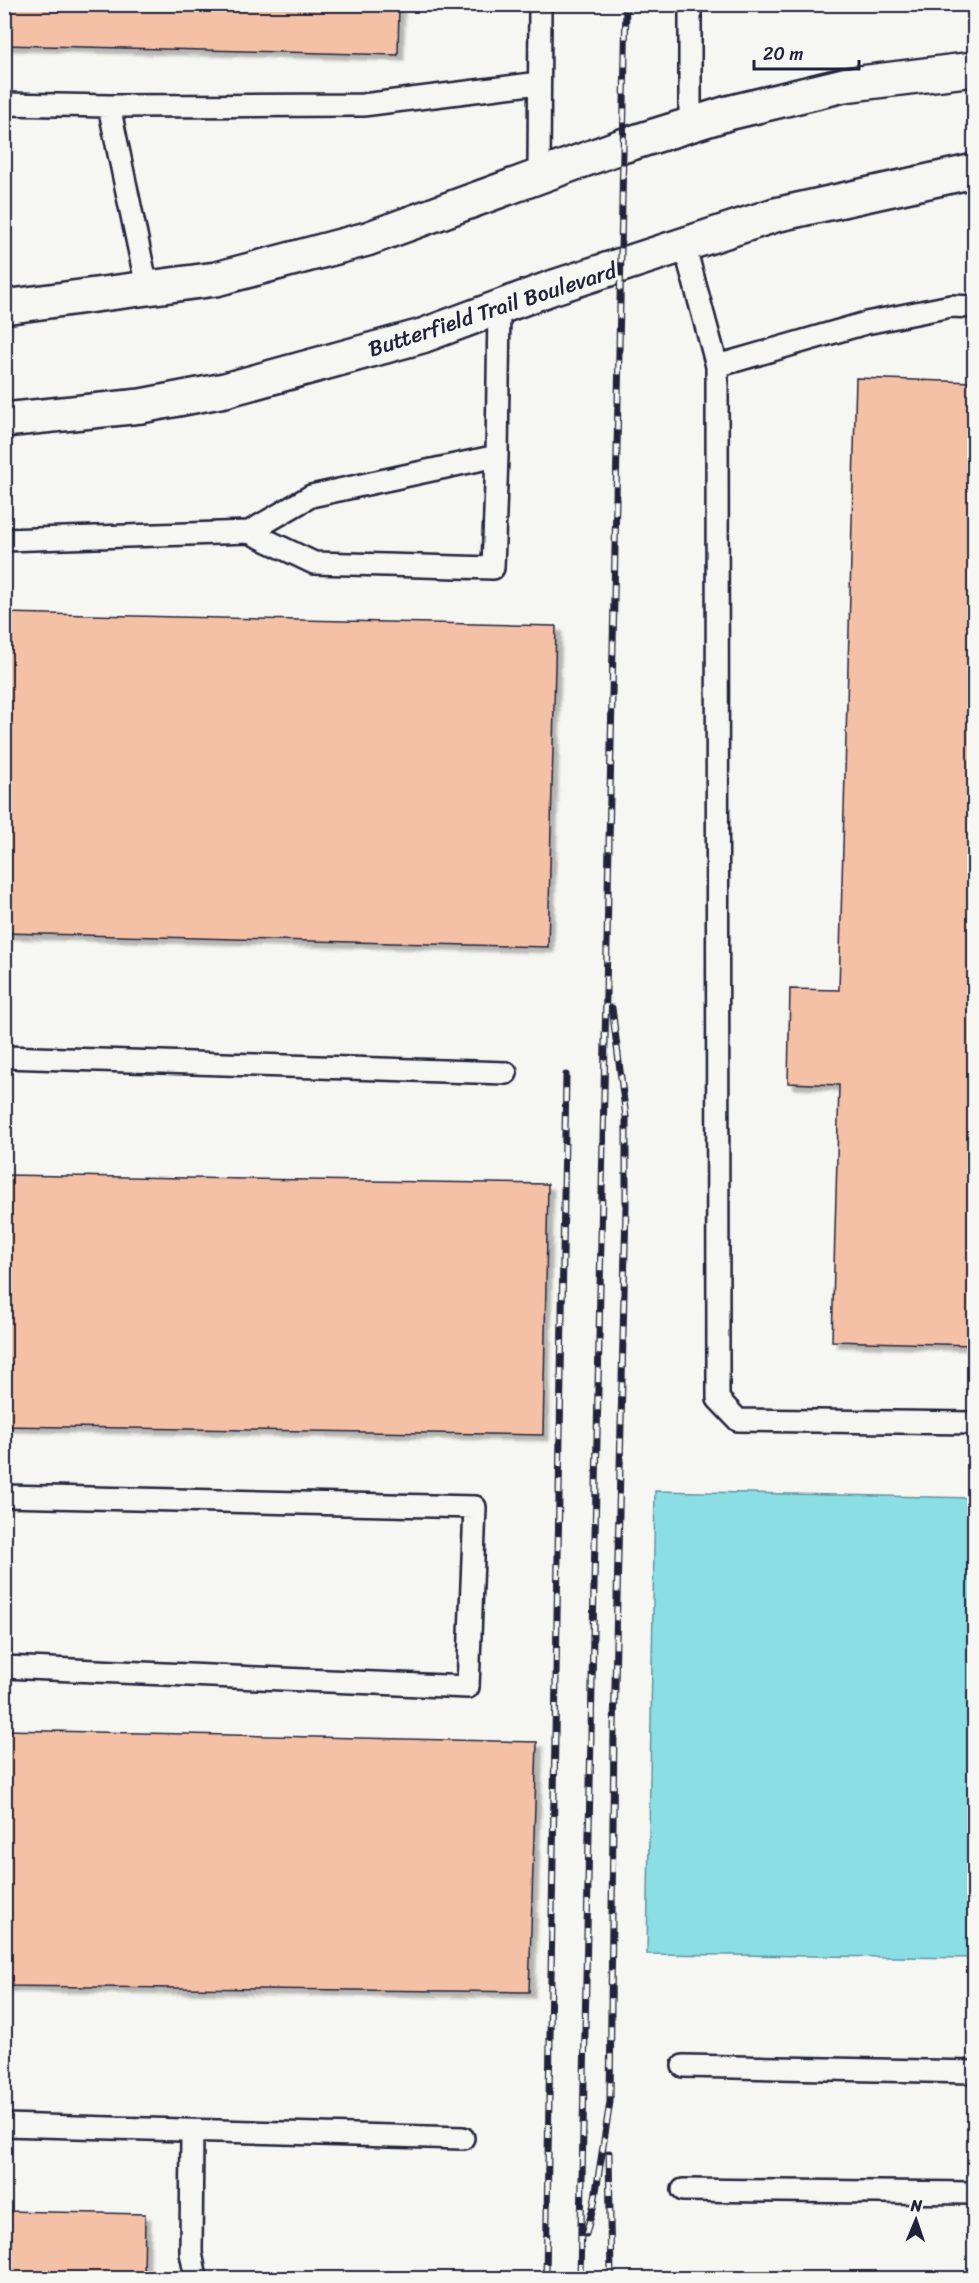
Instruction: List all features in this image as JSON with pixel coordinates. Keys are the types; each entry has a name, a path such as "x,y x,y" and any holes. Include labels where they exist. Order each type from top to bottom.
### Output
{"street":[{"path":"4,307 216,279 367,239 622,146 728,113 844,85 975,69"},
{"name":"Butterfield Trail Boulevard","path":"4,420 141,406 225,390 422,336 499,307 775,215 975,171"}],"lane":[{"path":"539,176 540,4"},
{"path":"690,4 690,125"},
{"path":"4,104 363,105 539,82"},
{"path":"110,106 147,287"},
{"path":"684,244 717,366 718,1399 738,1420 975,1423"},
{"path":"717,366 866,323 951,306 975,307"},
{"path":"4,540 249,532 314,563 493,568 499,307"},
{"path":"249,532 310,496 497,456"},
{"path":"4,1057 506,1073"},
{"path":"4,1496 475,1507 468,1687 4,1667"},
{"path":"683,2066 975,2072"},
{"path":"4,2125 463,2138"},
{"path":"192,2131 191,2253 196,2278"},
{"path":"683,2190 975,2193"}],"water":[{"path":"655,1491 974,1498 974,1958 647,1954"}],"building":[{"path":"4,4 399,4 398,55 4,45"},
{"path":"856,378 974,382 974,1345 832,1341 839,1085 788,1083 790,989 839,990"},
{"path":"4,613 556,626 548,947 4,933"},
{"path":"4,1175 548,1184 543,1435 4,1426"},
{"path":"4,1730 537,1742 529,1992 4,1986"},
{"path":"4,2211 145,2214 144,2278 4,2278"}],"railway":[{"path":"580,2278 626,4"},
{"path":"586,2234 594,2204 610,2102 614,1730 626,1206 626,1117 612,1008"},
{"path":"546,2278 566,1075"},
{"path":"609,2153 611,2278"}]}
